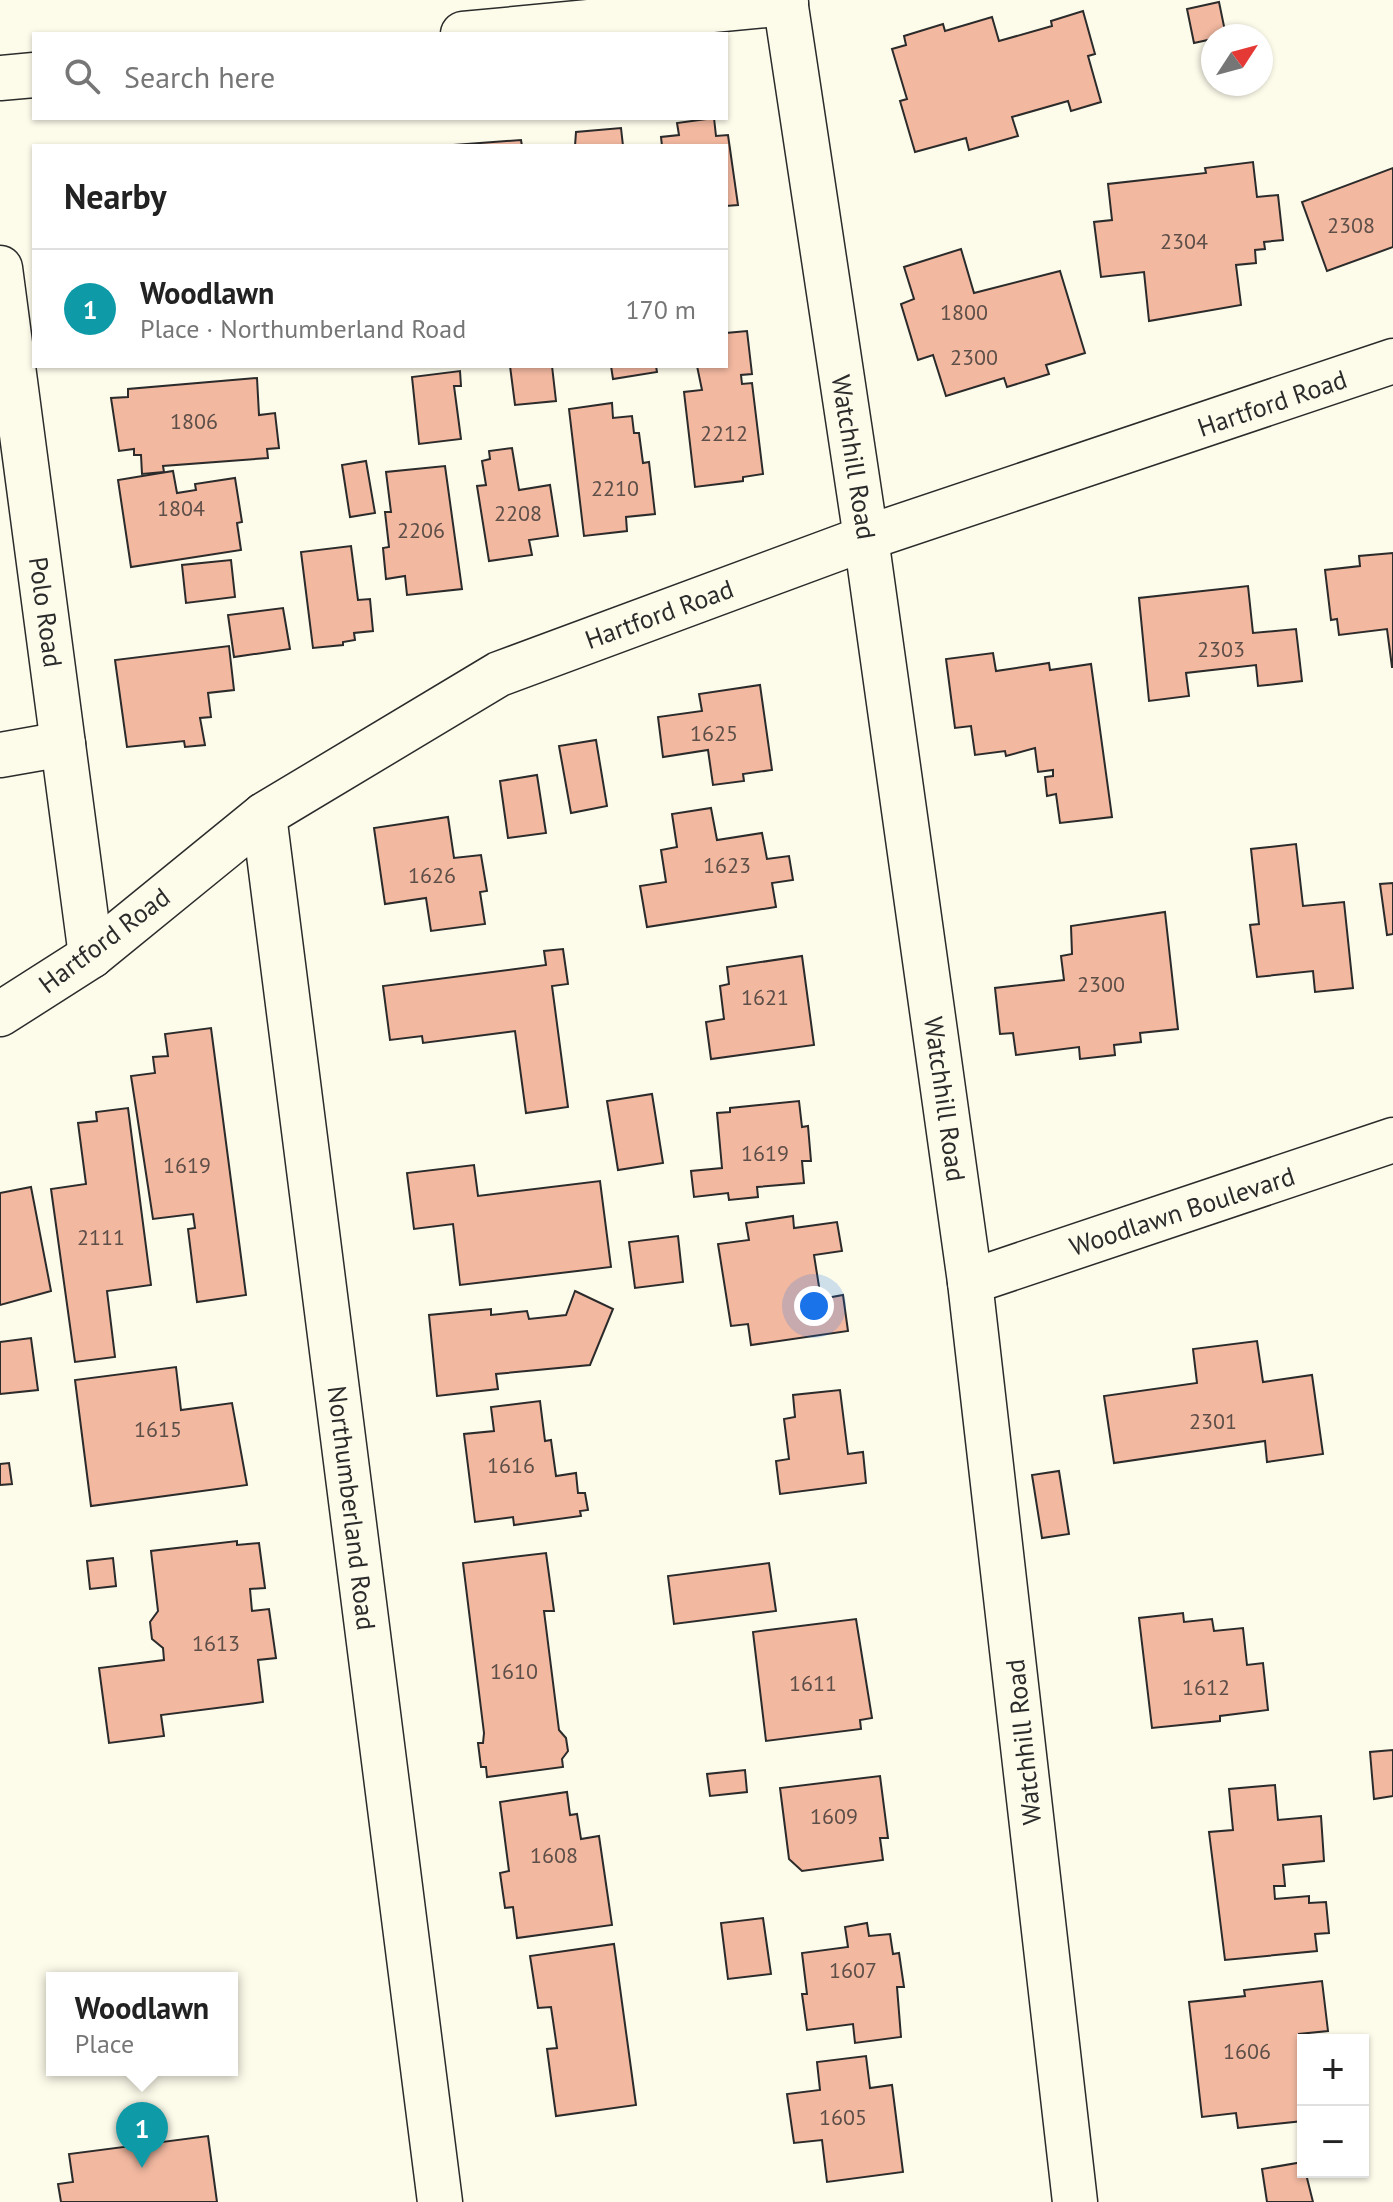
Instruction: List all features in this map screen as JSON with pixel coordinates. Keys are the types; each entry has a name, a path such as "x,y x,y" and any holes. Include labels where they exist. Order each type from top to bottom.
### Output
{"street":[{"path":"483,32 786,2"},
{"name":"Watchhill Road","path":"786,2 866,538 970,1282 1075,2202"},
{"path":"0,78 32,75"},
{"name":"Polo Road","path":"0,268 91,956"},
{"name":"Hartford Road","path":"0,1014 91,956 264,815 499,674 866,538 1393,361"},
{"path":"0,755 63,744"},
{"name":"Northumberland Road","path":"264,815 440,2202"},
{"name":"Woodlawn Boulevard","path":"970,1282 1393,1140"}],"building":[{"path":"1219,2 1224,24 1201,24 1201,41 1194,43 1187,9"},
{"path":"1083,11 1095,54 1088,56 1101,102 1071,111 1068,101 1012,117 1018,136 969,150 966,138 915,152 900,101 907,99 892,49 906,45 904,36 943,24 945,31 992,17 999,41 1052,26 1051,21"},
{"path":"714,120 716,136 728,135 738,205 728,206 728,144 662,144 661,137 679,135 677,123"},
{"path":"621,128 623,144 575,144 576,132"},
{"path":"521,140 522,144 467,144"},
{"path":"1253,162 1257,197 1278,195 1283,240 1264,242 1265,249 1255,250 1256,263 1236,265 1241,305 1149,321 1144,272 1101,277 1094,222 1112,220 1108,184 1206,173 1205,168"},
{"path":"1393,168 1393,247 1327,271 1302,202"},
{"path":"961,249 974,293 1060,271 1085,353 1046,365 1049,374 1007,387 1004,378 946,396 933,355 918,360 901,304 914,299 904,267"},
{"path":"747,331 752,374 741,375 742,384 752,383 763,474 743,477 743,481 695,487 684,392 702,390 697,368 728,368 728,333"},
{"path":"510,368 552,368 556,401 515,405"},
{"path":"611,368 656,368 657,372 613,379"},
{"path":"460,371 461,386 454,386 461,439 419,444 412,377"},
{"path":"257,378 259,415 275,413 279,448 267,449 268,458 163,466 164,472 142,474 141,455 134,455 134,449 119,451 111,398 128,397 128,389"},
{"path":"612,403 613,418 632,416 634,433 639,433 643,463 649,462 655,514 626,517 627,531 584,536 569,409"},
{"path":"512,448 519,490 550,485 558,536 529,540 532,555 489,561 477,486 486,485 482,461 490,459 489,451"},
{"path":"366,461 375,513 350,517 342,465"},
{"path":"445,466 462,589 407,595 405,576 386,579 383,548 389,547 385,512 391,512 386,472"},
{"path":"173,471 177,493 196,490 195,484 235,478 242,522 237,523 241,550 131,567 118,480"},
{"path":"351,546 358,600 370,599 373,631 354,633 355,640 343,642 343,645 313,648 301,552"},
{"path":"1393,553 1392,667 1387,629 1339,635 1337,619 1331,620 1325,570 1360,566 1359,556"},
{"path":"231,560 235,597 186,603 182,565"},
{"path":"1248,586 1253,633 1296,629 1302,681 1258,686 1256,665 1186,673 1189,696 1149,701 1139,598"},
{"path":"283,608 290,649 234,657 228,615"},
{"path":"229,646 234,690 208,693 211,717 200,718 205,745 185,747 184,741 127,747 115,660"},
{"path":"993,653 996,671 1049,663 1050,670 1091,664 1112,817 1060,823 1056,794 1047,796 1045,777 1053,776 1053,770 1038,772 1035,748 1006,756 1005,751 975,755 971,726 955,728 946,659"},
{"path":"760,685 772,770 743,774 744,781 713,785 708,750 663,757 658,717 702,711 699,694"},
{"path":"596,740 607,806 571,813 559,746"},
{"path":"537,775 546,833 508,838 500,781"},
{"path":"711,808 717,840 762,833 767,859 789,856 793,880 772,883 776,907 647,927 640,886 666,882 661,850 677,847 672,814"},
{"path":"448,817 454,858 481,855 487,891 480,892 485,924 431,931 426,898 385,904 374,828"},
{"path":"1296,844 1303,906 1344,902 1353,988 1315,992 1313,971 1257,977 1250,925 1259,924 1251,849"},
{"path":"1393,883 1393,934 1387,935 1380,884"},
{"path":"1165,912 1178,1029 1140,1033 1141,1042 1114,1045 1115,1055 1080,1059 1079,1047 1016,1055 1013,1033 1000,1034 995,988 1064,980 1061,956 1072,954 1071,926"},
{"path":"563,949 568,984 552,986 568,1107 526,1113 515,1031 423,1043 422,1036 390,1040 383,986 546,965 544,951"},
{"path":"802,956 814,1045 711,1059 706,1022 724,1019 720,986 729,984 727,967"},
{"path":"211,1028 246,1295 197,1302 188,1229 195,1228 193,1214 153,1219 131,1076 155,1073 153,1057 168,1056 165,1034"},
{"path":"652,1094 663,1163 618,1170 607,1101"},
{"path":"799,1101 802,1127 808,1126 811,1161 802,1161 804,1183 757,1187 758,1197 729,1200 728,1193 694,1197 691,1171 722,1168 717,1113 730,1112 730,1108"},
{"path":"128,1108 151,1285 107,1291 115,1357 75,1362 51,1189 86,1184 78,1123 97,1121 96,1112"},
{"path":"474,1165 478,1196 600,1181 611,1267 460,1285 453,1224 414,1229 407,1173"},
{"path":"31,1187 51,1291 0,1305 0,1193"},
{"path":"793,1216 794,1228 837,1222 842,1251 814,1255 821,1299 843,1295 848,1331 751,1345 748,1324 731,1326 718,1244 749,1240 746,1223"},
{"path":"678,1236 683,1282 635,1288 629,1242"},
{"path":"575,1291 613,1309 590,1365 496,1374 498,1389 437,1396 429,1315 491,1309 491,1315 527,1311 529,1319 566,1315"},
{"path":"31,1338 38,1390 0,1394 0,1342"},
{"path":"1257,1341 1263,1382 1312,1375 1323,1454 1267,1462 1265,1441 1114,1463 1104,1396 1197,1383 1193,1349"},
{"path":"176,1367 181,1410 232,1403 247,1485 91,1506 75,1380"},
{"path":"840,1390 848,1454 863,1452 866,1483 780,1494 776,1461 789,1459 784,1419 795,1417 793,1395"},
{"path":"540,1401 545,1441 551,1440 556,1476 576,1473 578,1493 585,1493 588,1510 580,1511 581,1516 514,1525 513,1517 475,1522 464,1434 494,1431 491,1407"},
{"path":"9,1463 12,1484 0,1485 0,1464"},
{"path":"1059,1471 1069,1534 1042,1538 1032,1475"},
{"path":"237,1541 237,1545 259,1543 265,1588 250,1589 252,1611 269,1609 276,1658 258,1660 263,1702 161,1715 164,1736 109,1743 99,1668 164,1660 163,1648 152,1639 150,1622 158,1611 151,1551"},
{"path":"546,1553 554,1611 544,1611 559,1730 566,1738 568,1751 562,1759 563,1767 487,1777 486,1767 481,1767 478,1743 483,1743 484,1733 463,1563"},
{"path":"113,1558 116,1586 90,1589 87,1561"},
{"path":"769,1563 776,1611 674,1624 668,1576"},
{"path":"1183,1613 1184,1622 1212,1619 1214,1631 1243,1628 1247,1665 1263,1663 1268,1710 1220,1716 1220,1721 1152,1728 1139,1618"},
{"path":"856,1619 872,1718 860,1720 861,1729 766,1741 753,1632"},
{"path":"1393,1750 1393,1796 1374,1799 1370,1752"},
{"path":"745,1770 747,1792 710,1796 707,1774"},
{"path":"880,1776 888,1838 880,1838 883,1860 802,1871 789,1859 780,1788"},
{"path":"1275,1785 1278,1820 1321,1816 1324,1861 1283,1865 1285,1886 1274,1886 1275,1899 1309,1896 1309,1903 1326,1902 1329,1933 1315,1934 1317,1951 1225,1960 1209,1832 1233,1830 1229,1789"},
{"path":"567,1792 570,1815 577,1814 581,1839 599,1836 612,1925 517,1938 513,1907 505,1908 500,1873 509,1871 500,1802"},
{"path":"763,1918 771,1974 728,1979 721,1923"},
{"path":"867,1923 869,1936 890,1934 893,1954 899,1953 904,1987 897,1987 901,2037 855,2043 853,2024 807,2030 802,1994 807,1994 802,1953 848,1947 845,1927"},
{"path":"614,1944 636,2105 556,2116 547,2049 557,2048 551,2007 538,2008 530,1956"},
{"path":"1322,1981 1328,2031 1297,2034 1297,2122 1238,2128 1236,2113 1202,2117 1189,2002 1245,1996 1244,1990"},
{"path":"866,2056 870,2088 892,2085 903,2172 827,2182 822,2140 794,2143 787,2094 820,2090 817,2062"},
{"path":"208,2136 217,2202 61,2202 58,2184 73,2182 69,2154"},
{"path":"1297,2163 1297,2178 1307,2178 1313,2202 1267,2202 1262,2169"}],"place":[{"name":"Woodlawn","path":"142,2168"}]}
